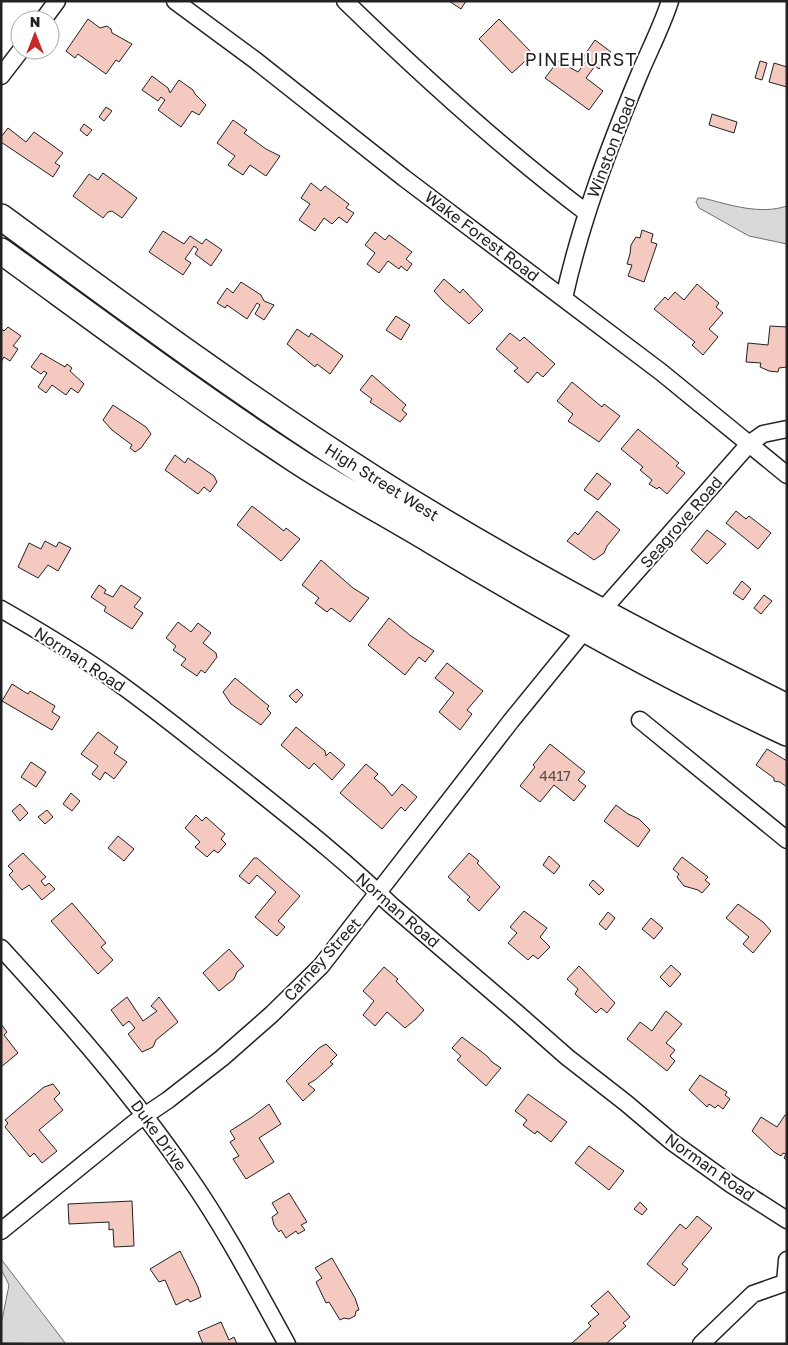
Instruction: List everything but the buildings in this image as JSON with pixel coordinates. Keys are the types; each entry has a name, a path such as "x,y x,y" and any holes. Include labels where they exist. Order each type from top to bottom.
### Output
{"main road":[{"name":"High Street West","path":"1,217 271,411 370,477 489,548 663,671 787,733"},
{"name":"High Street West","path":"1,250 176,378 297,460 514,590 692,660 787,707"}],"street":[{"name":"Wake Forest Road","path":"175,1 255,60 404,178 661,372 787,475"},
{"path":"345,1 406,60 486,131 587,213"},
{"name":"Winston Road","path":"564,298 572,259 587,213 638,76 670,1"},
{"path":"1,76 13,60"},
{"name":"Seagrove Road","path":"593,620 749,444 764,434 787,429"},
{"name":"Norman Road","path":"1,610 62,645 124,686 283,812 379,893 567,1058 626,1103 672,1142 732,1185 787,1220"},
{"name":"Carney Street","path":"1,1231 145,1116 222,1058 272,1014 321,966 511,721 593,620"},
{"path":"640,720 787,840"},
{"name":"Duke Drive","path":"1,948 38,988 145,1116 190,1178 287,1344"},
{"path":"701,1344 753,1294 786,1283 787,1260"}],"shaded area":[{"path":"698,198 734,206 766,210 787,206 787,244 749,236 699,208 696,202"},
{"path":"1,1259 66,1344 1,1343 1,1325 9,1285 1,1269"}],"district":[{"name":"PINEHURST","path":"581,60"}]}
